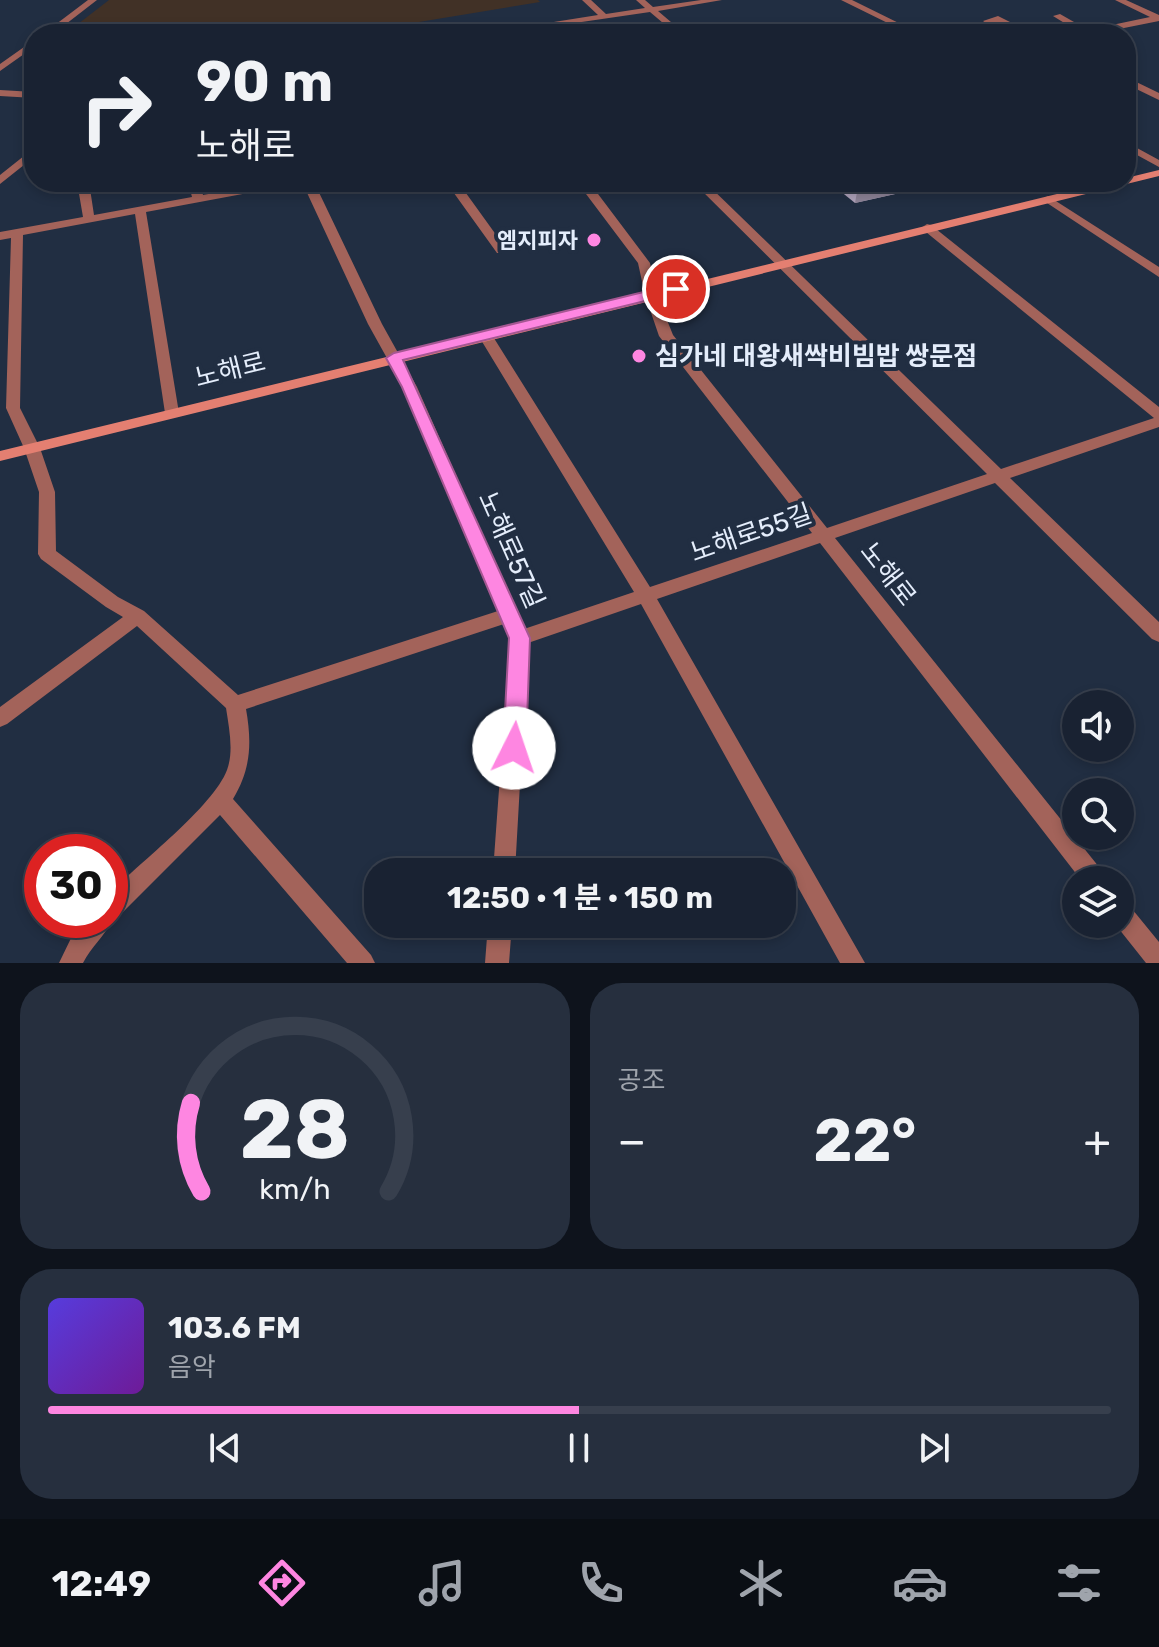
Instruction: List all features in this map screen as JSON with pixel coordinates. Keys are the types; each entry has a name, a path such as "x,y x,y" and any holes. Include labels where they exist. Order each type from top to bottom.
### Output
{"main road":[{"path":"1136,179 1159,173"},
{"name":"노해로","path":"0,456 1078,192"}],"street":[{"path":"61,24 93,0"},
{"path":"586,0 605,17"},
{"path":"640,0 669,24"},
{"path":"566,24 718,0"},
{"path":"845,0 896,24"},
{"path":"1119,0 1159,18"},
{"path":"1057,16 1070,24"},
{"path":"1129,24 1159,18"},
{"path":"987,21 998,19 1008,24"},
{"path":"0,68 24,51"},
{"path":"0,52 24,54"},
{"path":"1136,85 1159,97"},
{"path":"0,93 24,94"},
{"path":"1136,151 1159,164"},
{"path":"0,181 24,160"},
{"path":"85,192 89,219"},
{"path":"196,192 198,199"},
{"path":"0,236 236,192"},
{"path":"313,192 394,358"},
{"path":"459,192 501,250"},
{"name":"노해로","path":"591,192 644,263 651,295 666,336 1084,866"},
{"path":"709,192 1159,634"},
{"path":"1048,199 1159,273"},
{"name":"노해로","path":"140,210 172,413"},
{"path":"927,228 1159,415"},
{"path":"17,233 13,408 32,448 47,492 47,554 112,602 138,616 235,704 241,750 235,776 220,800 128,891"},
{"path":"0,305 15,302"},
{"path":"485,335 646,596 853,963"},
{"name":"노해로57길","path":"394,358 410,387 519,638 505,858"},
{"name":"노해로55길","path":"519,638 1159,422"},
{"path":"235,704 509,615"},
{"path":"0,718 138,616"},
{"path":"220,800 363,963"},
{"path":"1134,930 1159,961"},
{"path":"71,963 84,938"},
{"path":"497,963 499,938"}],"shaded area":[{"path":"109,0 540,2 407,24 78,24"}],"place":[{"name":"엠지피자","path":"594,240"},
{"name":"심가네 대왕새싹비빔밥 쌍문점","path":"639,356"}],"route":[{"path":"514,748 519,638 410,387 394,358 676,289"}]}
